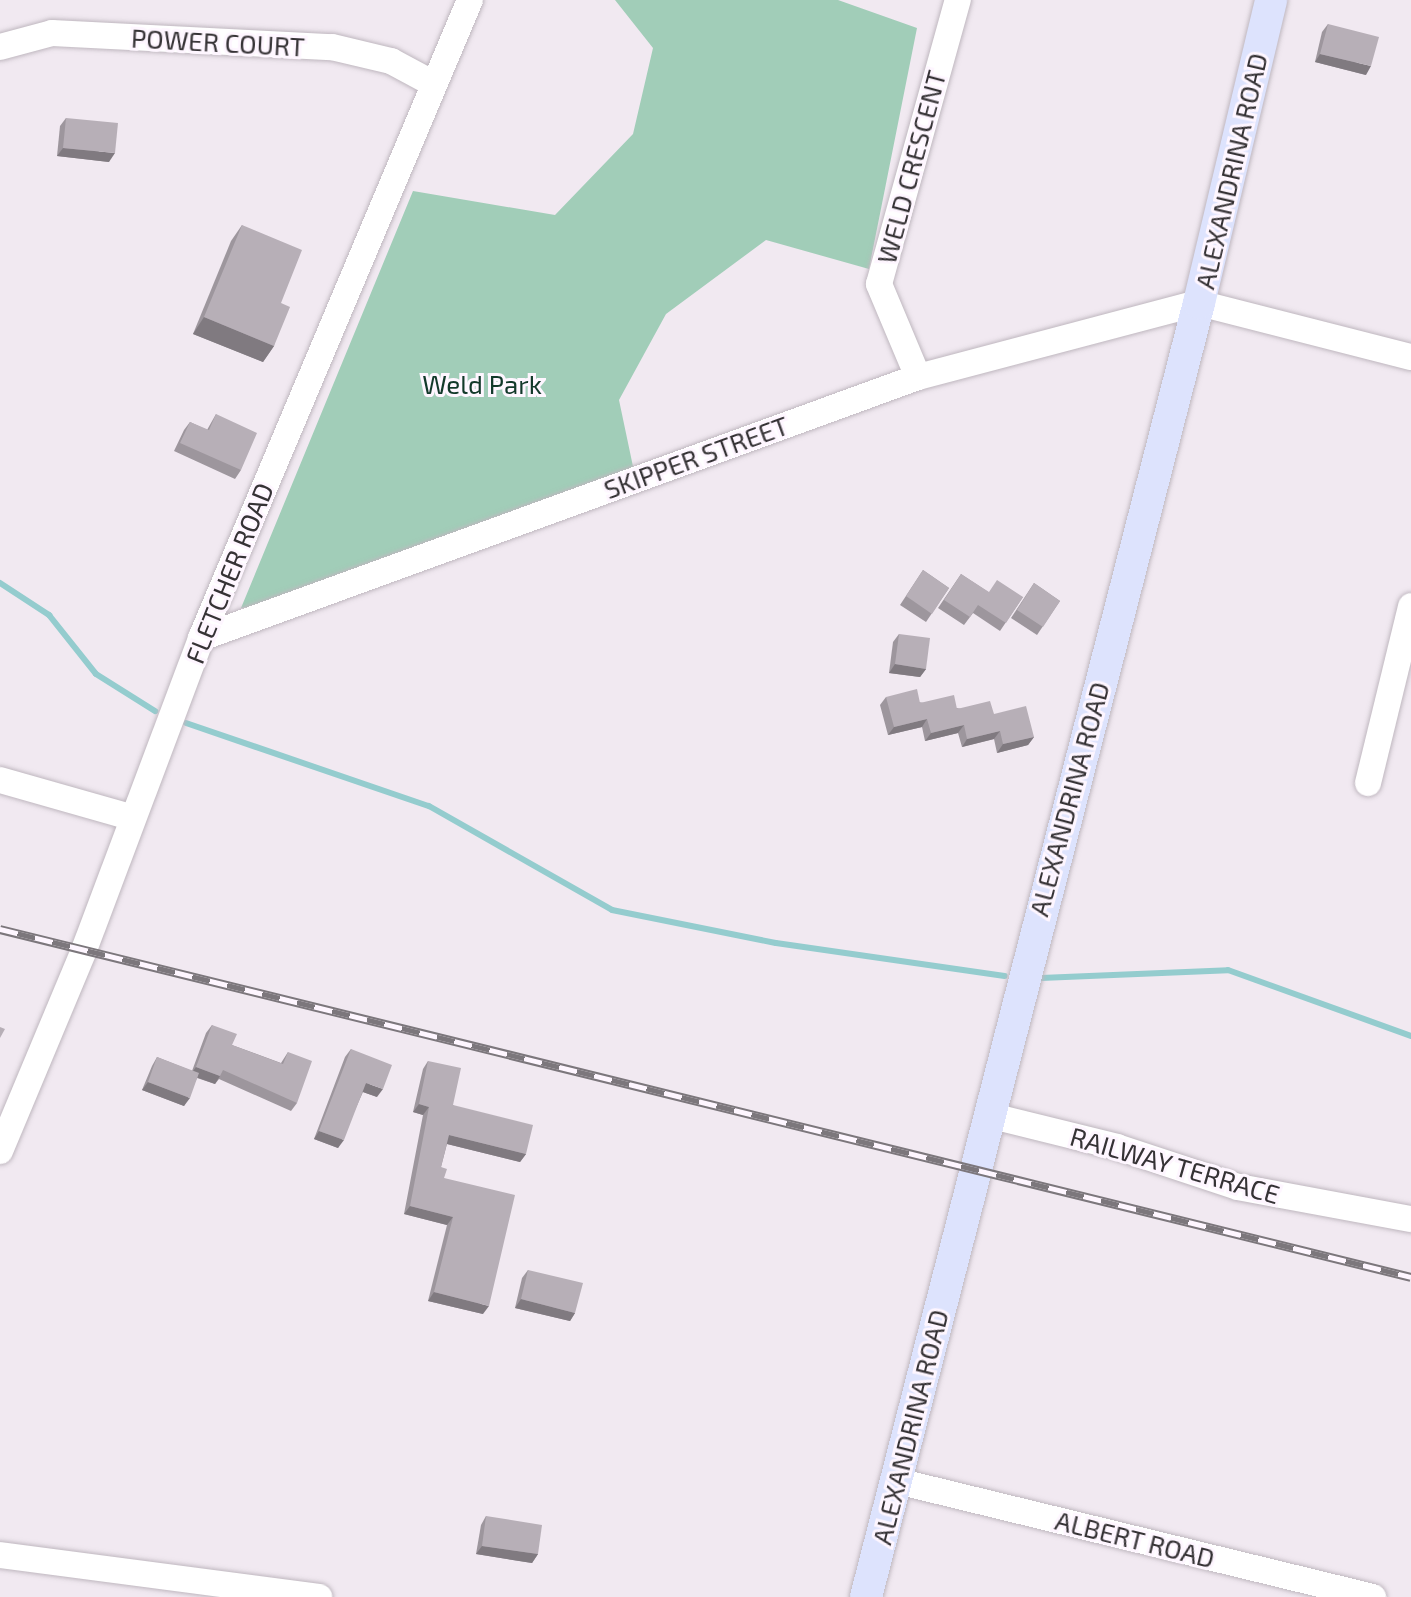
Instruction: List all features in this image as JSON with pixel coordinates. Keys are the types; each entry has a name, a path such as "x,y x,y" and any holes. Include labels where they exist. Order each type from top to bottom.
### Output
{"main road":[{"name":"ALEXANDRINA ROAD","path":"866,1597 1199,303 1271,0"}],"street":[{"name":"FLETCHER ROAD","path":"0,1151 201,638 432,83 470,0"},
{"name":"WELD CRESCENT","path":"918,377 879,284 958,0"},
{"name":"POWER COURT","path":"0,47 52,33 332,47 391,61 432,83"},
{"name":"SKIPPER STREET","path":"201,638 918,377 1199,303"},
{"path":"1199,303 1411,357"},
{"path":"1368,783 1411,606"},
{"path":"0,780 133,818"},
{"name":"RAILWAY TERRACE","path":"988,1115 1117,1147 1238,1187 1411,1219"},
{"name":"ALBERT ROAD","path":"897,1481 1373,1597"},
{"path":"0,1555 319,1597"}],"green space":[{"name":"Weld Park","path":"615,0 838,0 917,28 869,269 766,240 666,314 619,400 635,476 289,602 241,608 413,191 555,215 633,134 653,48"}],"building":[{"path":"1328,24 1379,37 1371,66 1320,54"},
{"path":"66,118 118,123 115,153 63,148"},
{"path":"242,225 302,250 281,303 290,307 274,346 204,317"},
{"path":"216,414 257,433 241,470 180,443 190,422 209,430"},
{"path":"923,570 949,588 932,614 906,596"},
{"path":"961,574 989,592 997,580 1023,597 1006,623 978,605 970,617 944,600"},
{"path":"1034,583 1060,601 1043,627 1017,610"},
{"path":"899,634 930,638 926,669 895,664"},
{"path":"917,689 920,703 954,695 957,709 990,701 994,714 1026,706 1034,737 1003,744 1000,731 967,739 964,725 931,733 927,719 894,727 886,697"},
{"path":"212,1025 237,1034 232,1045 283,1064 288,1052 312,1061 297,1103 223,1070 220,1076 196,1067"},
{"path":"351,1049 392,1065 383,1089 366,1083 344,1140 319,1131"},
{"path":"157,1057 199,1073 190,1098 148,1082"},
{"path":"428,1061 461,1068 453,1105 533,1125 526,1154 449,1135 441,1167 447,1169 444,1178 515,1195 489,1306 434,1292 453,1217 410,1206 429,1107 419,1104"},
{"path":"528,1270 583,1283 575,1313 521,1299"},
{"path":"486,1516 542,1525 538,1554 482,1546"}],"waterway":[{"path":"0,583 49,615 96,674 155,711"},
{"path":"186,723 429,806 612,910 776,943 1005,976"},
{"path":"1041,978 1228,970 1411,1036"}],"railway":[{"path":"0,929 1411,1277"}]}
